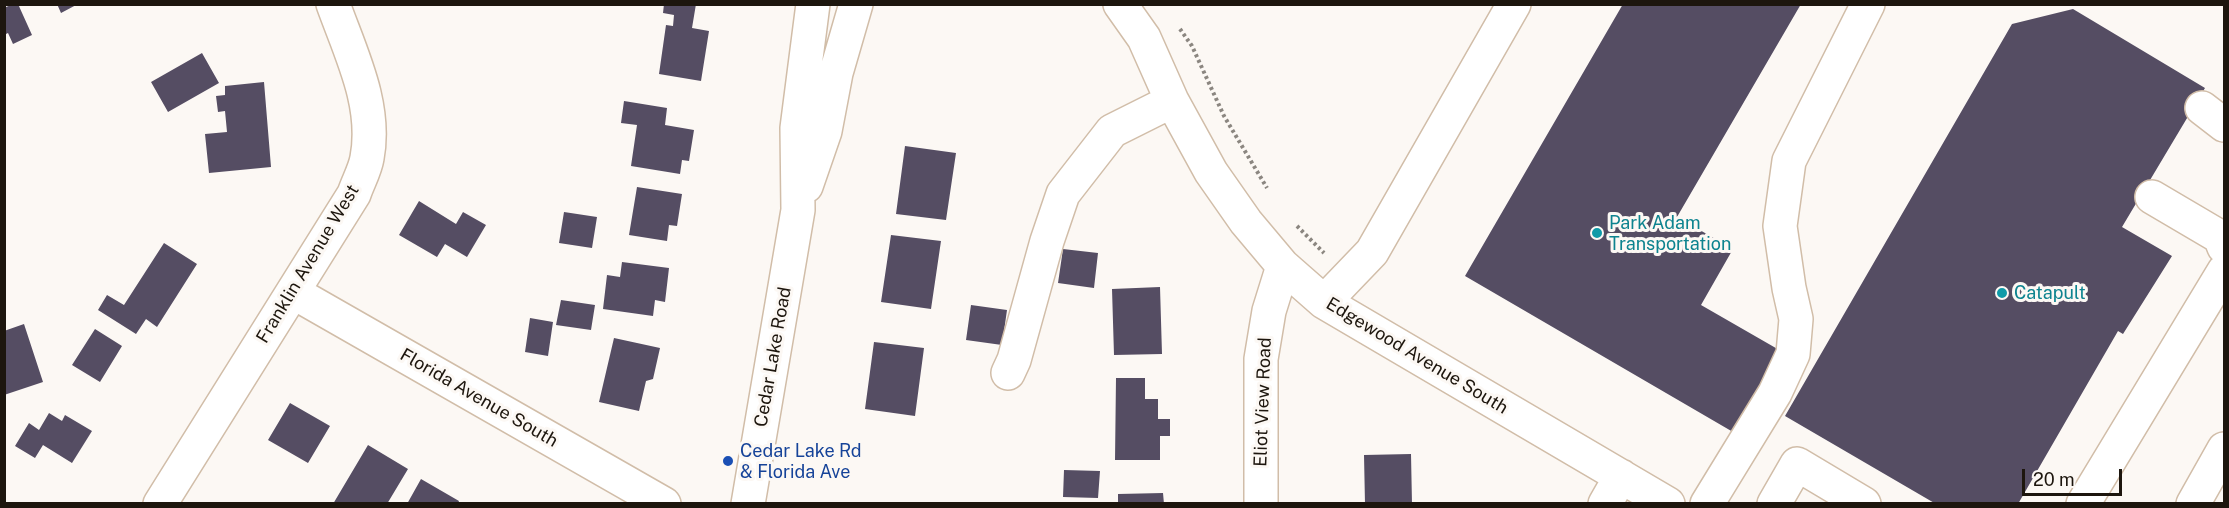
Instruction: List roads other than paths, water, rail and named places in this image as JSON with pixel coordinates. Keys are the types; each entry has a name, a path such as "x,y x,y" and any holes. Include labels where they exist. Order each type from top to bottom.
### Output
{"street":[{"name":"Franklin Avenue West","path":"160,504 354,194 367,159 368,109 361,82 333,4"},
{"name":"Cedar Lake Road","path":"798,210 797,128 813,4"},
{"name":"Cedar Lake Road","path":"747,504 798,210 825,131 836,73 856,4"},
{"name":"Edgewood Avenue South","path":"1120,4 1144,38 1172,101 1211,172 1246,222 1283,266 1324,302 1613,490 1668,504"},
{"path":"1324,302 1372,252 1514,4"},
{"path":"1707,504 1775,393 1793,354 1796,318 1780,226 1789,161 1868,4"},
{"path":"1008,373 1014,360 1044,250 1063,194 1112,131 1172,101"},
{"path":"2152,197 2220,237 2224,247"},
{"name":"Eliot View Road","path":"1260,504 1261,359 1269,311 1283,266"},
{"path":"2083,504 2224,271"},
{"name":"Florida Avenue South","path":"293,292 664,504"},
{"path":"2193,504 2224,449"},
{"path":"1774,504 1797,464 1864,504"}],"place":[{"name":"Park Adam Transportation","path":"1597,233"},
{"name":"Catapult","path":"2002,293"},
{"name":"Cedar Lake Rd & Florida Ave","path":"728,461"}]}
